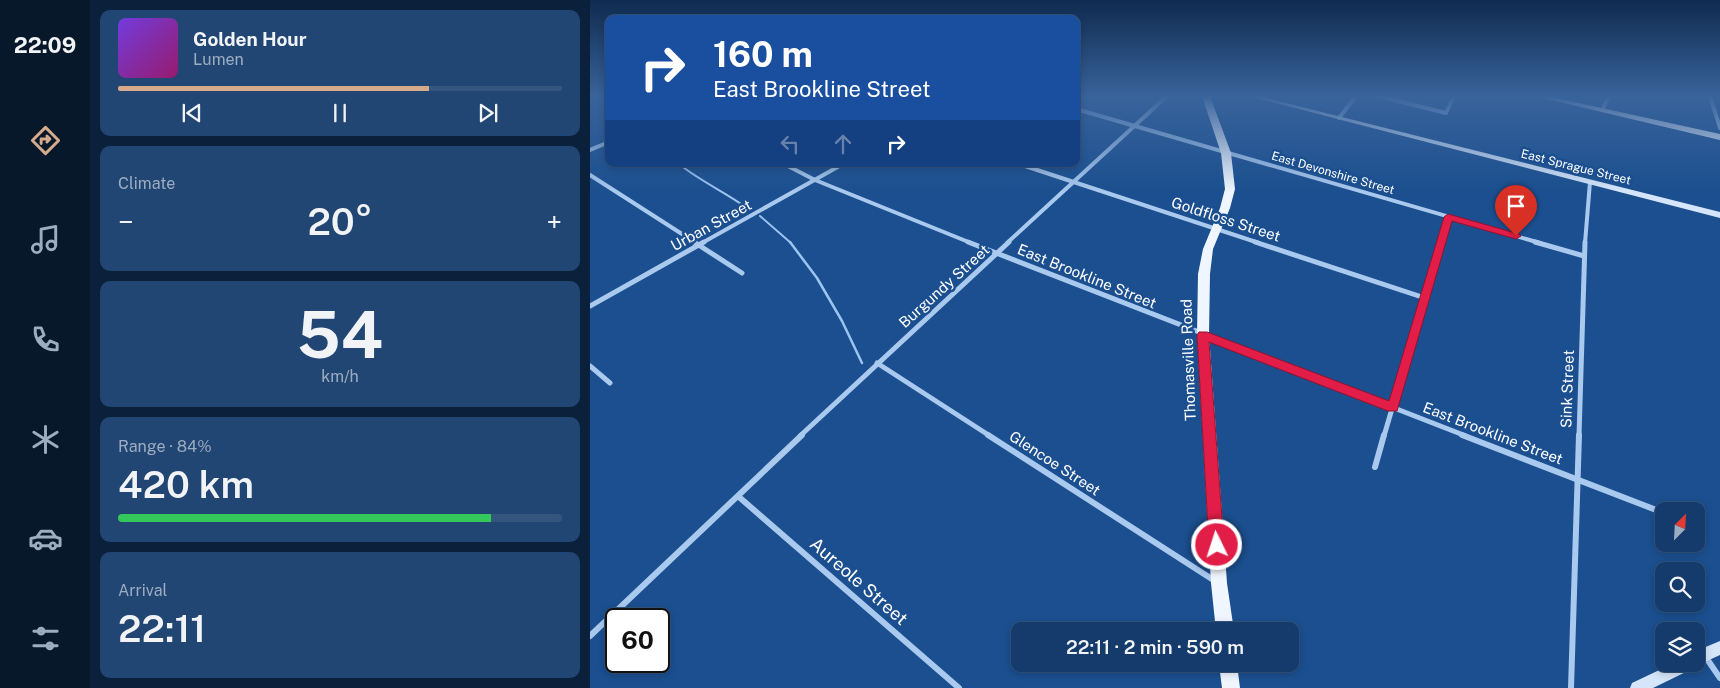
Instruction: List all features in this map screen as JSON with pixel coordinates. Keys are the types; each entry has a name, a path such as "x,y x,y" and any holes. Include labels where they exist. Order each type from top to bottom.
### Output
{"main road":[{"name":"Thomasville Road","path":"1217,128 1226,153 1230,190 1225,208 1208,249 1204,274 1203,335 1219,584 1224,622"},
{"path":"1681,128 1720,137"},
{"path":"1229,672 1231,688"}],"street":[{"name":"Burgundy Street","path":"590,636 739,497 878,363 1134,128"},
{"name":"East Devonshire Street","path":"1143,128 1584,256"},
{"name":"East Sprague Street","path":"1378,128 1720,215"},
{"path":"590,150 605,144"},
{"name":"East Brookline Street","path":"790,167 815,180 998,254 1655,510"},
{"name":"Urban Street","path":"590,306 838,167"},
{"name":"Goldfloss Street","path":"1028,167 1425,298"},
{"path":"590,175 700,244 742,273"},
{"name":"Sink Street","path":"1571,688 1584,256 1590,182"},
{"path":"1375,467 1448,217"},
{"name":"Glencoe Street","path":"878,363 1219,584"},
{"path":"590,366 610,383"},
{"name":"Aureole Street","path":"739,497 959,688"},
{"path":"1705,655 1720,648"},
{"path":"1705,662 1720,678"},
{"path":"1637,688 1670,672"}],"waterway":[{"path":"683,167 747,208"},
{"path":"760,216 790,242"},
{"path":"790,242 817,278 842,321 862,363"}],"route":[{"path":"1217,545 1203,335 1393,408 1448,217 1516,236"}]}
